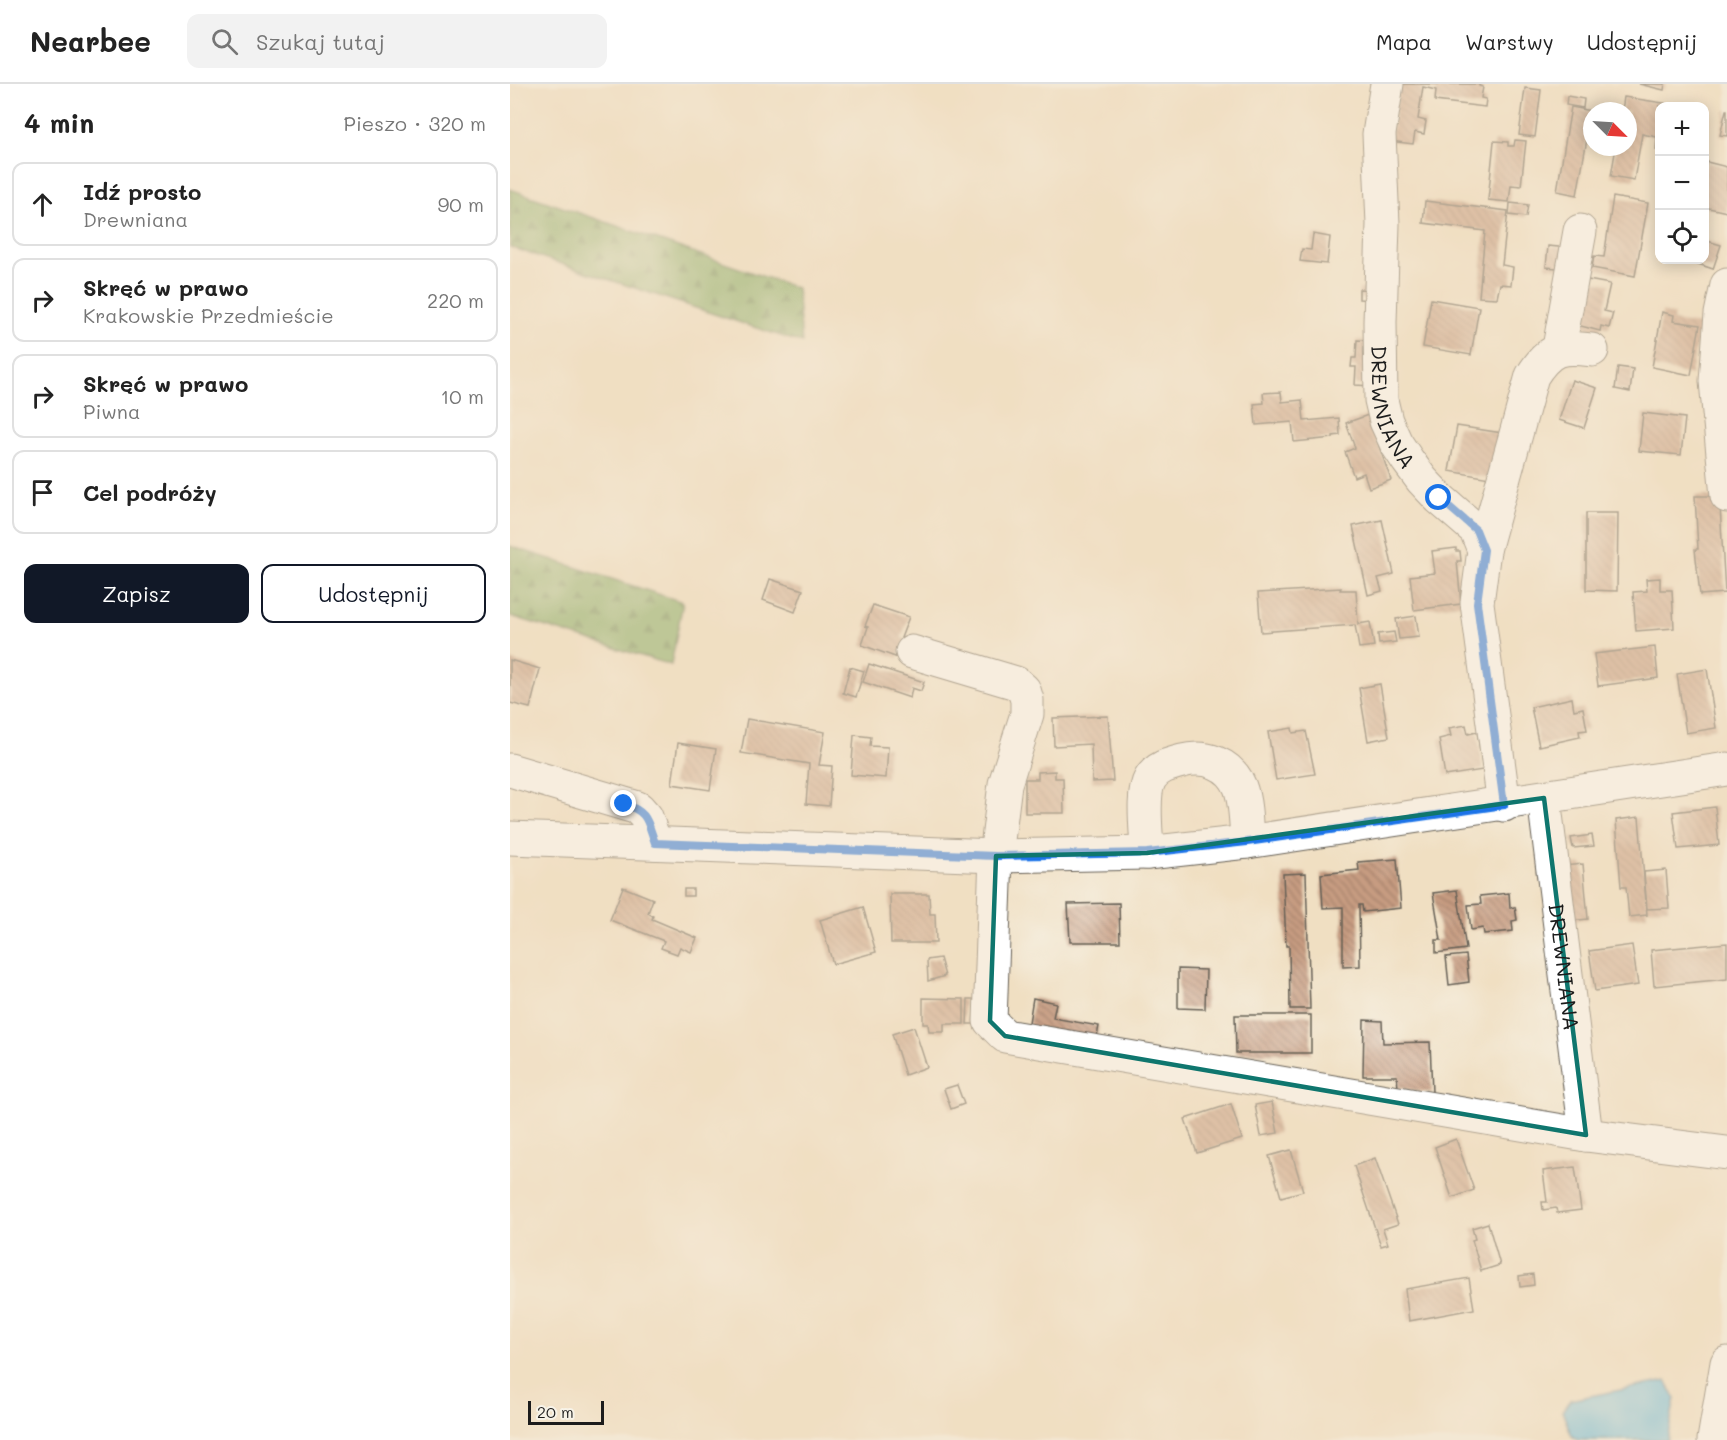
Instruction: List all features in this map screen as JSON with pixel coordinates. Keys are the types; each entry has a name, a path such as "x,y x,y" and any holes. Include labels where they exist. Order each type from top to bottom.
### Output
{"street":[{"name":"DREWNIANA","path":"1387,84 1379,134 1383,224 1380,322 1381,400 1386,421 1396,443 1408,461 1439,498 1476,530 1484,550"},
{"path":"1559,348 1580,231"},
{"path":"1727,285 1721,314 1716,381 1727,496"},
{"path":"1504,805 1477,603 1484,550 1532,376 1549,354 1559,348 1573,347 1592,350"},
{"path":"912,652 1016,683 1024,690 1027,700 1027,714 1005,784 996,856 990,1021 1005,1036 1586,1135 1727,1153"},
{"path":"1147,853 1146,796 1150,779 1164,765 1192,758 1214,761 1229,771 1240,787 1247,842"},
{"path":"510,770 638,808 646,817 655,843"},
{"path":"510,838 996,856 1147,853 1247,842 1727,770"},
{"name":"DREWNIANA","path":"1544,798 1586,1135"},
{"path":"1714,1440 1727,1363"}],"highlighted area":[{"path":"1544,798 1586,1135 1005,1036 990,1021 996,856 1147,853"}],"green space":[{"path":"510,189 797,288 802,343 510,247"},
{"path":"510,546 683,602 671,665 510,616"}],"water":[{"path":"1666,1381 1675,1398 1667,1440 1578,1440 1572,1436 1562,1411 1570,1400"}],"building":[{"path":"1400,84 1479,84 1483,87 1481,98 1486,99 1485,107 1435,101 1436,90 1423,87 1418,119 1426,121 1424,134 1415,132 1413,144 1390,141"},
{"path":"1639,84 1665,84 1664,90"},
{"path":"1525,88 1541,90 1535,137 1519,135"},
{"path":"1567,96 1584,99 1583,108 1566,105"},
{"path":"1624,97 1656,102 1655,137 1642,134 1634,180 1611,176 1614,156 1637,156 1637,102 1623,102"},
{"path":"1571,107 1583,109 1584,156 1577,195 1557,191"},
{"path":"1727,110 1727,136 1720,135"},
{"path":"1515,140 1526,141 1521,186 1511,185 1509,202 1488,200 1494,141 1508,142 1508,146 1514,146"},
{"path":"1709,162 1727,167 1727,212 1709,208"},
{"path":"1613,197 1648,203 1635,276 1592,268 1594,256 1604,257"},
{"path":"1425,201 1508,211 1502,265 1513,267 1511,285 1500,284 1497,298 1479,297 1485,231 1423,223"},
{"path":"1510,203 1528,205 1526,217 1509,215"},
{"path":"1313,234 1330,237 1327,264 1300,261 1302,249 1311,250"},
{"path":"1709,241 1721,245 1713,269 1698,264 1709,264"},
{"path":"1548,246 1569,248 1567,269 1546,267"},
{"path":"1588,280 1610,284 1604,311 1613,313 1609,328 1601,326 1600,331 1577,325"},
{"path":"1359,289 1375,290 1375,300 1359,299"},
{"path":"1431,299 1479,307 1471,355 1423,347"},
{"path":"1662,312 1674,315 1673,321 1700,325 1691,375 1652,367"},
{"path":"1357,340 1374,341 1372,386 1355,385 1356,367 1351,367 1352,358 1356,358"},
{"path":"1618,367 1633,369 1630,392 1615,389"},
{"path":"1572,380 1597,388 1584,428 1559,420"},
{"path":"1281,392 1282,402 1302,400 1304,421 1339,418 1340,435 1333,436 1333,438 1294,442 1292,422 1256,425 1254,404 1264,403 1263,393"},
{"path":"1643,413 1685,418 1681,455 1639,451"},
{"path":"1368,415 1391,480 1369,488 1364,473 1354,477 1345,452 1355,448 1346,423"},
{"path":"1457,426 1502,433 1495,479 1449,471"},
{"path":"1695,496 1717,496 1720,506 1725,593 1700,595 1695,549 1698,549"},
{"path":"1586,513 1618,513 1617,591 1586,590"},
{"path":"1382,520 1394,574 1378,578 1382,591 1368,595 1353,526"},
{"path":"1456,548 1456,551 1460,551 1461,561 1457,561 1461,604 1414,610 1410,576 1435,573 1432,551"},
{"path":"1660,578 1660,590 1672,590 1674,628 1636,631 1633,592 1647,591 1646,579"},
{"path":"770,579 803,590 795,612 763,600"},
{"path":"1341,588 1340,590 1356,590 1358,624 1370,622 1374,646 1359,648 1355,625 1261,632 1258,593"},
{"path":"873,605 909,617 901,638 905,639 898,658 862,645 868,627 865,626"},
{"path":"1416,616 1419,637 1399,639 1396,619"},
{"path":"1394,632 1396,642 1379,644 1378,634"},
{"path":"1655,647 1658,678 1598,686 1594,654"},
{"path":"510,660 540,669 530,708 510,703"},
{"path":"869,664 924,682 921,691 912,688 910,698 863,682"},
{"path":"850,667 864,671 856,697 843,693"},
{"path":"1707,669 1716,728 1686,733 1677,674"},
{"path":"1380,684 1389,737 1368,741 1359,688"},
{"path":"1572,698 1574,710 1583,708 1587,730 1579,731 1580,737 1539,746 1531,707"},
{"path":"1108,716 1113,781 1092,782 1091,744 1054,746 1053,718"},
{"path":"747,719 825,732 819,765 832,766 829,806 806,804 809,764 741,753"},
{"path":"1466,725 1468,734 1477,732 1483,770 1445,776 1439,739 1451,736 1449,728"},
{"path":"1292,728 1293,733 1306,731 1315,774 1276,780 1268,732"},
{"path":"854,735 871,737 870,746 888,747 886,778 851,775"},
{"path":"678,743 716,749 710,790 672,784"},
{"path":"1055,771 1055,778 1063,778 1064,813 1025,813 1025,779 1038,779 1038,772"},
{"path":"1715,807 1719,845 1678,849 1673,812"},
{"path":"1639,817 1647,915 1629,917 1626,887 1621,887 1616,820"},
{"path":"1592,835 1594,846 1573,848 1571,838"},
{"path":"1397,859 1401,908 1363,912 1362,905 1359,905 1360,966 1343,967 1343,907 1323,908 1321,874 1359,870 1358,862"},
{"path":"1583,864 1588,919 1569,921 1563,866"},
{"path":"1666,870 1669,908 1647,909 1644,872"},
{"path":"1306,873 1310,1009 1290,1009 1289,946 1286,946 1283,874"},
{"path":"623,887 653,899 648,913 653,916 652,919 697,938 691,952 680,947 677,954 661,948 664,941 610,920"},
{"path":"684,889 693,889 693,896 684,896"},
{"path":"1457,890 1466,949 1436,953 1436,940 1441,940 1433,893"},
{"path":"1509,893 1510,908 1515,907 1517,920 1512,921 1513,931 1484,934 1483,928 1471,930 1468,905 1481,904 1480,896"},
{"path":"890,894 929,894 930,914 935,914 936,943 891,943"},
{"path":"1119,903 1120,942 1070,942 1068,904"},
{"path":"863,907 876,952 833,964 820,920"},
{"path":"1727,943 1727,979 1654,986 1651,950"},
{"path":"1632,945 1638,985 1595,991 1589,951"},
{"path":"1466,955 1469,982 1449,985 1446,957"},
{"path":"940,958 945,976 928,981 927,960"},
{"path":"1178,969 1206,970 1205,1009 1178,1008"},
{"path":"923,998 964,999 964,1024 944,1024 944,1032 929,1032 928,1024 923,1024"},
{"path":"1033,998 1056,1003 1053,1018 1099,1026 1096,1041 1028,1029"},
{"path":"968,999 978,999 977,1024 967,1024"},
{"path":"1235,1015 1311,1015 1311,1053 1236,1053"},
{"path":"1364,1020 1382,1021 1383,1043 1430,1042 1432,1093 1398,1088 1397,1076 1363,1076"},
{"path":"914,1027 927,1067 905,1075 892,1034"},
{"path":"957,1085 964,1104 951,1109 944,1089"},
{"path":"1272,1102 1278,1133 1261,1136 1255,1105"},
{"path":"1231,1104 1242,1139 1197,1153 1185,1119"},
{"path":"1456,1139 1474,1190 1452,1198 1435,1147"},
{"path":"1291,1150 1303,1191 1281,1197 1269,1156"},
{"path":"1375,1158 1398,1224 1383,1229 1388,1244 1381,1246 1354,1166"},
{"path":"1575,1167 1581,1210 1557,1213 1556,1208 1543,1210 1542,1202 1547,1202 1543,1171"},
{"path":"1488,1223 1500,1265 1481,1271 1472,1240 1475,1239 1472,1228"},
{"path":"1533,1274 1534,1285 1520,1287 1519,1276"},
{"path":"1469,1278 1474,1309 1409,1321 1405,1289"}],"route":[{"path":"624,804 638,808 646,817 655,843 996,856 1147,853 1247,842 1504,805 1477,603 1484,550 1476,530 1439,498"}]}
